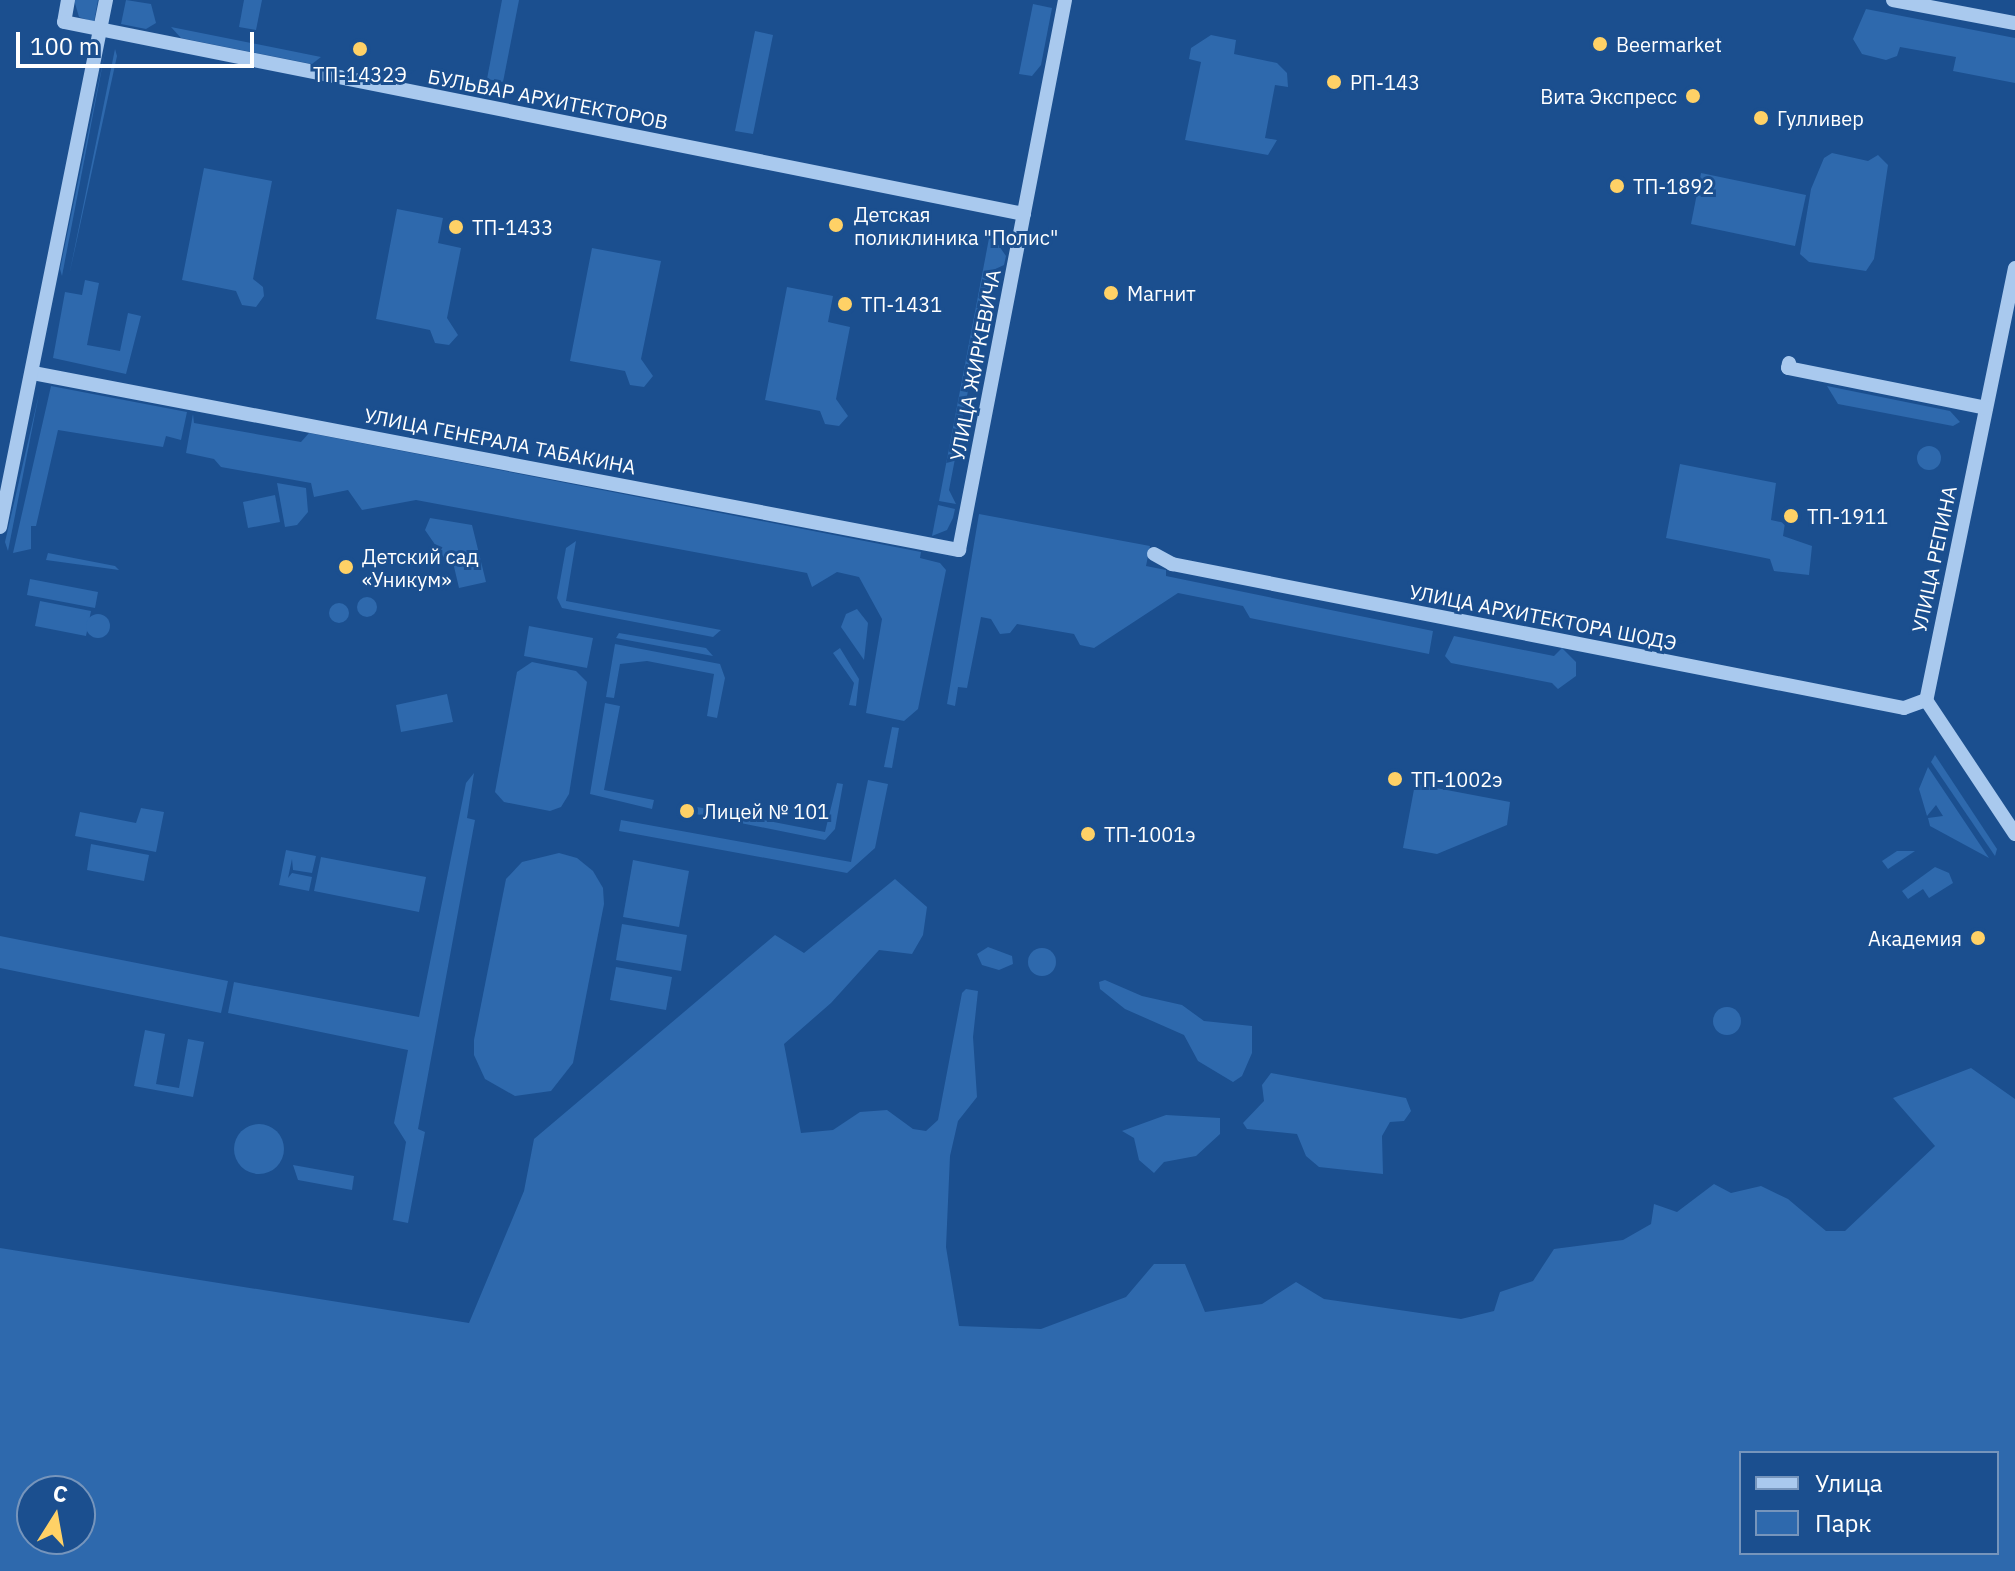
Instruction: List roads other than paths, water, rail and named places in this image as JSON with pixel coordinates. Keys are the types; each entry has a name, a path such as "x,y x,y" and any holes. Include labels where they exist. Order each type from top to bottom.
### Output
{"street":[{"name":"БУЛЬВАР АРХИТЕКТОРОВ","path":"68,0 64,22 1024,214"},
{"path":"0,527 106,0"},
{"name":"УЛИЦА ЖИРКЕВИЧА","path":"959,550 1065,0"},
{"path":"1893,0 2015,23"},
{"name":"УЛИЦА РЕПИНА","path":"1926,700 2015,268"},
{"path":"1789,363 1788,368 1986,408"},
{"name":"УЛИЦА ГЕНЕРАЛА ТАБАКИНА","path":"33,373 959,550"},
{"name":"УЛИЦА АРХИТЕКТОРА ШОДЭ","path":"1154,554 1172,564 1904,708 1926,700"},
{"path":"1926,700 2015,834"}],"place":[{"name":"Beermarket","path":"1600,44"},
{"name":"ТП-1432Э","path":"360,49"},
{"name":"РП-143","path":"1334,82"},
{"name":"Вита Экспресс","path":"1693,96"},
{"name":"Гулливер","path":"1761,118"},
{"name":"ТП-1892","path":"1617,186"},
{"name":"Детская поликлиника \"Полис\"","path":"836,225"},
{"name":"ТП-1433","path":"456,227"},
{"name":"Магнит","path":"1111,293"},
{"name":"ТП-1431","path":"845,304"},
{"name":"ТП-1911","path":"1791,516"},
{"name":"Детский сад «Уникум»","path":"346,567"},
{"name":"ТП-1002э","path":"1395,779"},
{"name":"Лицей № 101","path":"687,811"},
{"name":"ТП-1001э","path":"1088,834"},
{"name":"Академия","path":"1978,938"}]}
